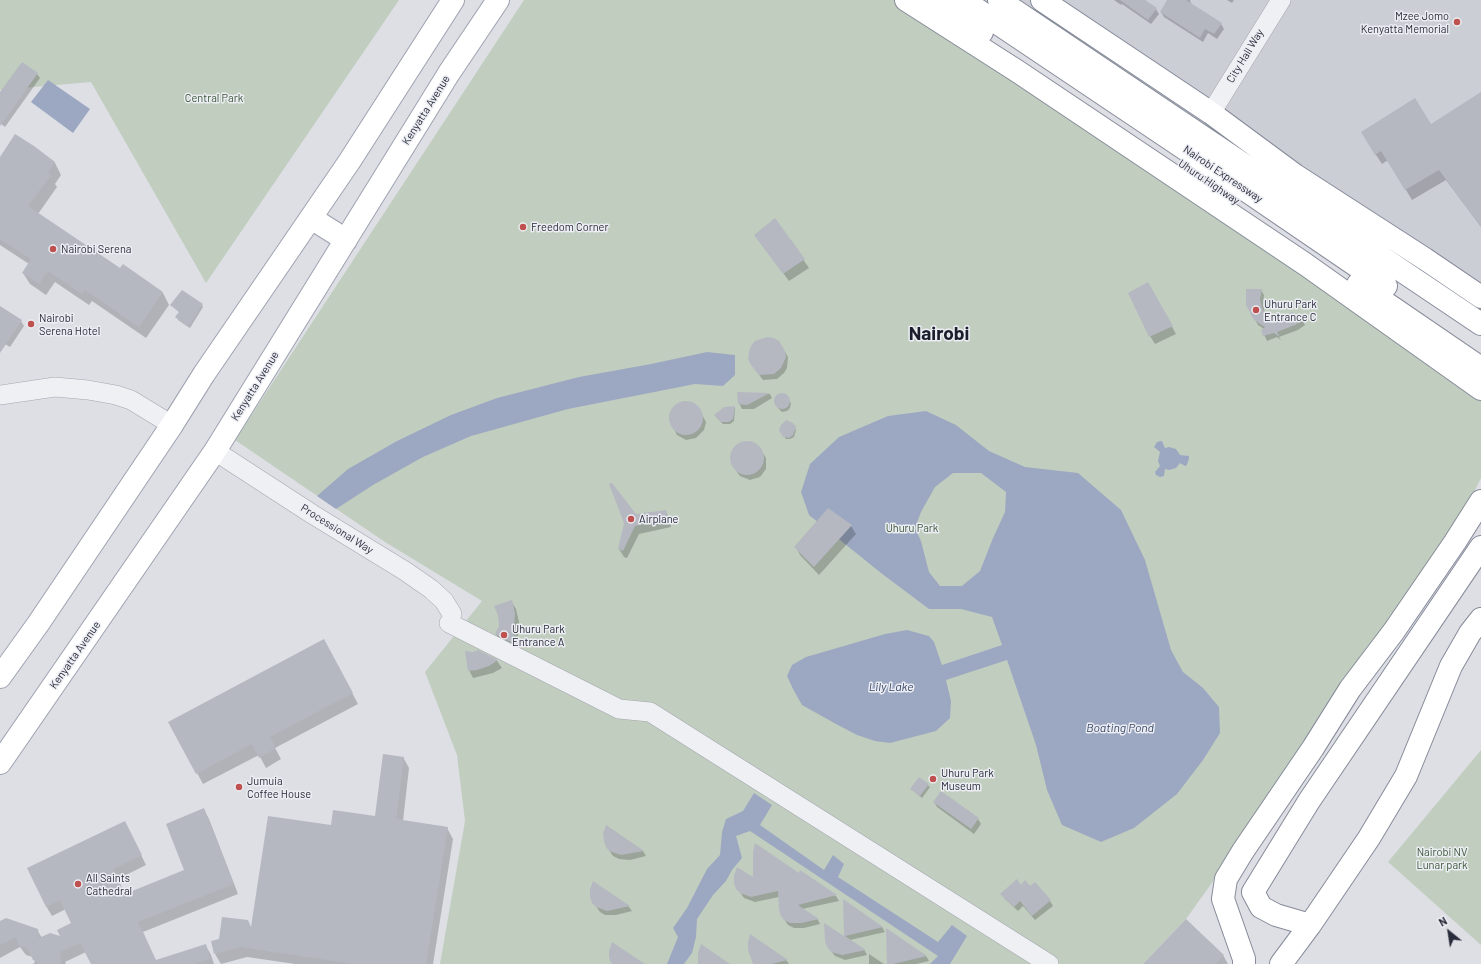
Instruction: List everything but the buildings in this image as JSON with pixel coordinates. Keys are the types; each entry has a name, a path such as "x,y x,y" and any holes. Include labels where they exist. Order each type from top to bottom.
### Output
{"main road":[{"path":"0,677 38,624 172,425 204,374 349,162 453,0"},
{"name":"Kenyatta Avenue","path":"0,763 215,451 449,73 498,0"},
{"path":"906,0 1017,71 1298,260 1481,389"},
{"name":"Uhuru Highway","path":"936,0 998,43 1201,177 1481,368"},
{"name":"Nairobi Expressway","path":"963,0 1196,156 1481,351"},
{"name":"Nairobi Expressway","path":"999,0 1481,324"},
{"path":"1042,0 1211,113 1295,175 1481,297"},
{"path":"311,218 346,240"},
{"path":"1244,964 1244,959 1223,899 1226,879 1246,846 1313,748 1350,689 1394,631 1481,501"},
{"path":"1310,926 1276,915 1261,907 1252,892 1309,801 1481,547"},
{"path":"1281,964 1310,926 1369,838 1406,776 1452,666 1470,634 1481,619"}],"street":[{"name":"City Hall Way","path":"1211,113 1280,0"},
{"path":"0,395 55,387 88,390 116,395 131,400 172,425"},
{"name":"Processional Way","path":"215,451 431,589 444,601 450,618 619,709 650,712 1049,964"}],"shaded area":[{"path":"982,0 1481,0 1481,336"}],"green space":[{"name":"Central Park","path":"0,0 399,0 206,283 91,82 0,90"},
{"name":"Uhuru Park","path":"524,0 914,0 1481,390 1481,478 1465,510 1304,754 1186,919 1143,964 440,964 465,821 457,755 425,672 482,601 385,542 235,440"},
{"name":"Nairobi NV Lunar park","path":"1481,750 1481,945 1388,862"}],"water":[{"path":"48,80 90,109 73,133 31,102"},
{"path":"707,352 735,355 735,375 723,386 695,384 568,409 471,436 423,457 373,485 336,509 317,496 348,469 397,441 451,415 497,398 579,377"},
{"name":"Boating Pond","path":"926,411 956,425 989,451 1025,467 1078,473 1121,510 1145,560 1171,650 1183,672 1203,688 1219,707 1220,733 1203,760 1177,794 1134,828 1101,842 1062,825 1047,790 1036,745 1007,660 946,680 951,701 950,718 936,731 890,743 875,741 857,735 802,705 787,676 792,665 806,657 885,634 907,630 929,636 934,642 942,665 1002,645 992,617 961,609 929,609 881,573 809,515 801,492 810,464 839,437 888,416","holes":["953,473 981,473 1006,492 1005,512 980,571 962,586 940,586 929,572 921,541 915,528 921,512 935,487"]},
{"path":"1162,441 1165,448 1169,447 1176,449 1180,455 1189,456 1189,458 1187,465 1185,466 1180,463 1176,468 1169,470 1165,469 1164,476 1160,477 1156,475 1155,472 1160,466 1158,461 1160,452 1154,447 1157,442"},
{"path":"754,793 772,805 760,825 824,870 833,855 844,864 838,877 938,942 952,925 967,936 950,964 930,964 938,956 750,831 736,836 742,858 732,870 726,881 713,895 697,919 696,937 692,953 684,964 667,964 678,937 673,928 687,908 707,869 720,855 722,832 726,819 743,811"}],"place":[{"name":"Mzee Jomo Kenyatta Memorial","path":"1457,22"},
{"name":"Freedom Corner","path":"523,227"},
{"name":"Nairobi Serena","path":"53,249"},
{"name":"Uhuru Park Entrance C","path":"1256,310"},
{"name":"Nairobi Serena Hotel","path":"31,324"},
{"name":"Airplane","path":"631,519"},
{"name":"Uhuru Park Entrance A","path":"504,635"},
{"name":"Uhuru Park Museum","path":"933,779"},
{"name":"Jumuia Coffee House","path":"239,787"},
{"name":"All Saints Cathedral","path":"78,884"}],"district":[{"name":"Nairobi","path":"939,334"}],"water label":[{"name":"Lily Lake","path":"891,687"}]}
